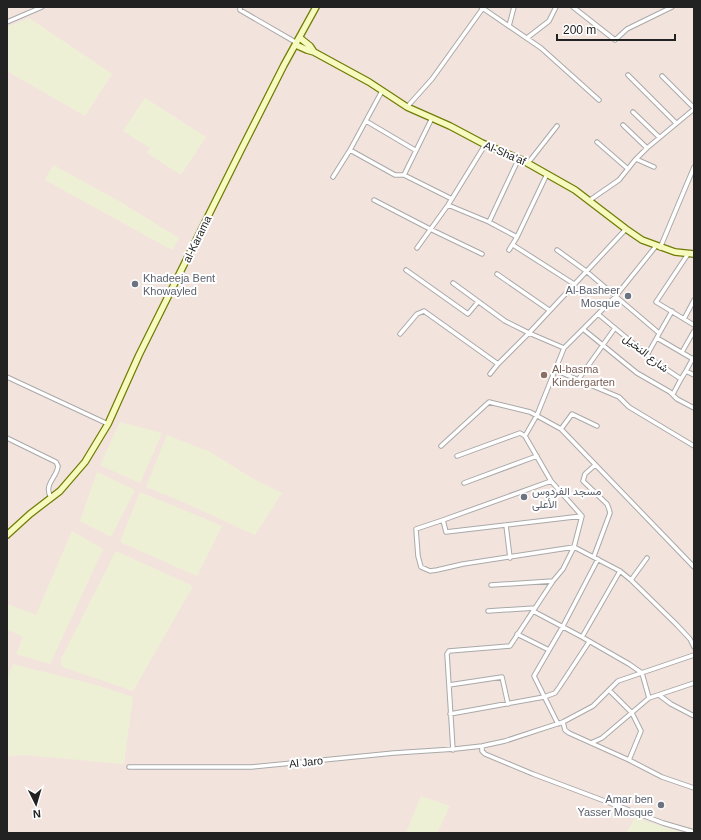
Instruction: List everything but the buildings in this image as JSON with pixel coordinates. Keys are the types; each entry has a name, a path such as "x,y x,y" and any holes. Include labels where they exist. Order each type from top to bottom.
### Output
{"main road":[{"name":"al-Karama","path":"7,535 30,514 60,491 85,462 108,424 139,355 243,145 316,7"},
{"name":"Al-Sha'af","path":"298,42 307,50 314,52 407,107 485,145 519,158 575,190 642,240 658,247 691,254"}],"street":[{"path":"7,22 42,7"},
{"path":"240,7 240,10 298,42"},
{"path":"407,107 432,79 482,7 527,38 565,68 599,100"},
{"path":"509,26 514,7"},
{"path":"527,38 549,21 556,7"},
{"path":"572,7 615,40 627,30 672,7"},
{"path":"628,74 676,123"},
{"path":"590,200 619,180 647,148 694,109 662,76"},
{"path":"333,177 350,150 382,91"},
{"path":"633,112 659,137"},
{"path":"404,175 432,118"},
{"path":"366,121 415,150"},
{"path":"622,125 647,148"},
{"path":"528,163 556,126"},
{"path":"597,142 628,169"},
{"path":"417,248 448,205 485,145"},
{"path":"350,150 395,175 404,175 452,198"},
{"path":"489,222 519,158"},
{"path":"636,159 654,167"},
{"path":"525,436 537,415 564,348 615,297 658,247 694,167"},
{"path":"509,250 517,237 547,174"},
{"path":"374,200 482,254"},
{"path":"448,205 489,222 517,237"},
{"path":"490,374 626,229"},
{"path":"513,245 574,284"},
{"path":"557,250 586,271 615,297 659,332"},
{"path":"691,254 656,302 694,325"},
{"path":"406,270 468,314 478,302"},
{"path":"497,274 549,310"},
{"path":"453,283 505,321 564,348"},
{"path":"684,319 694,300"},
{"path":"400,334 417,314 424,311 498,364"},
{"path":"647,355 672,311"},
{"name":"شارع النخيل","path":"598,314 657,363 681,379 686,371 694,374"},
{"path":"578,380 602,345 616,328"},
{"path":"583,329 637,373 673,394 672,396 694,408"},
{"path":"682,352 694,331"},
{"path":"657,338 694,358 686,371"},
{"path":"555,370 619,397 628,407 694,446"},
{"path":"7,377 108,424"},
{"path":"673,394 681,379"},
{"path":"441,446 489,402 537,415 561,429 694,567"},
{"path":"561,429 572,414 597,426"},
{"path":"457,456 520,433 525,436 550,481 582,516"},
{"path":"7,438 56,462 58,470 50,483 48,491 51,498"},
{"path":"464,483 536,456"},
{"path":"558,724 534,676 563,626 596,558 610,512 608,504 583,481 585,474 595,465"},
{"path":"550,481 416,529 418,556 422,567 430,571 463,564 574,547 620,571 631,580 677,625 690,639 694,647"},
{"path":"443,520 446,532 582,516"},
{"path":"453,750 447,654 449,651 510,646 553,581 563,569 574,547 582,516"},
{"path":"506,525 510,558"},
{"path":"631,580 647,558"},
{"path":"582,637 620,571"},
{"path":"491,585 553,581"},
{"path":"488,611 534,609 642,673 649,698"},
{"path":"517,634 549,650"},
{"path":"450,714 544,697 555,693 589,642"},
{"name":"Al Jaro","path":"129,767 252,766 380,754 453,750 482,746 563,722 593,706 618,681 694,655"},
{"path":"449,685 502,677 508,704"},
{"path":"591,743 602,738 649,698 694,684"},
{"path":"609,690 632,713 642,731 629,760"},
{"path":"659,695 694,716"},
{"path":"563,722 565,730 662,777 694,788"},
{"path":"482,746 482,750 485,754 526,771 663,823 694,832"}],"shaded area":[{"path":"7,7 694,7 694,833 7,833"}],"green space":[{"path":"29,18 112,74 85,116 7,71 7,27"},
{"path":"145,98 206,137 181,175 147,153 150,148 123,131"},
{"path":"53,165 117,200 179,238 172,250 45,180"},
{"path":"120,422 162,433 140,483 100,465"},
{"path":"167,435 210,452 257,481 282,493 255,535 181,501 146,487"},
{"path":"97,472 135,490 111,537 80,521"},
{"path":"140,492 222,526 197,576 120,542"},
{"path":"72,531 103,549 50,664 16,654 23,637 7,629 7,604 36,615"},
{"path":"116,551 193,586 133,691 63,667 61,664 61,659"},
{"path":"13,664 96,685 133,697 124,764 24,755 7,756 7,678"},
{"path":"421,796 450,806 437,833 406,833"},
{"path":"635,818 684,833 626,833"}],"place":[{"name":"Khadeeja Bent Khowayled","path":"135,284"},
{"name":"Al-Basheer Mosque","path":"628,296"},
{"name":"Al-basma Kindergarten","path":"544,375"},
{"name":"مسجد الفردوس الأعلى","path":"524,497"},
{"name":"Amar ben Yasser Mosque","path":"661,805"}]}
